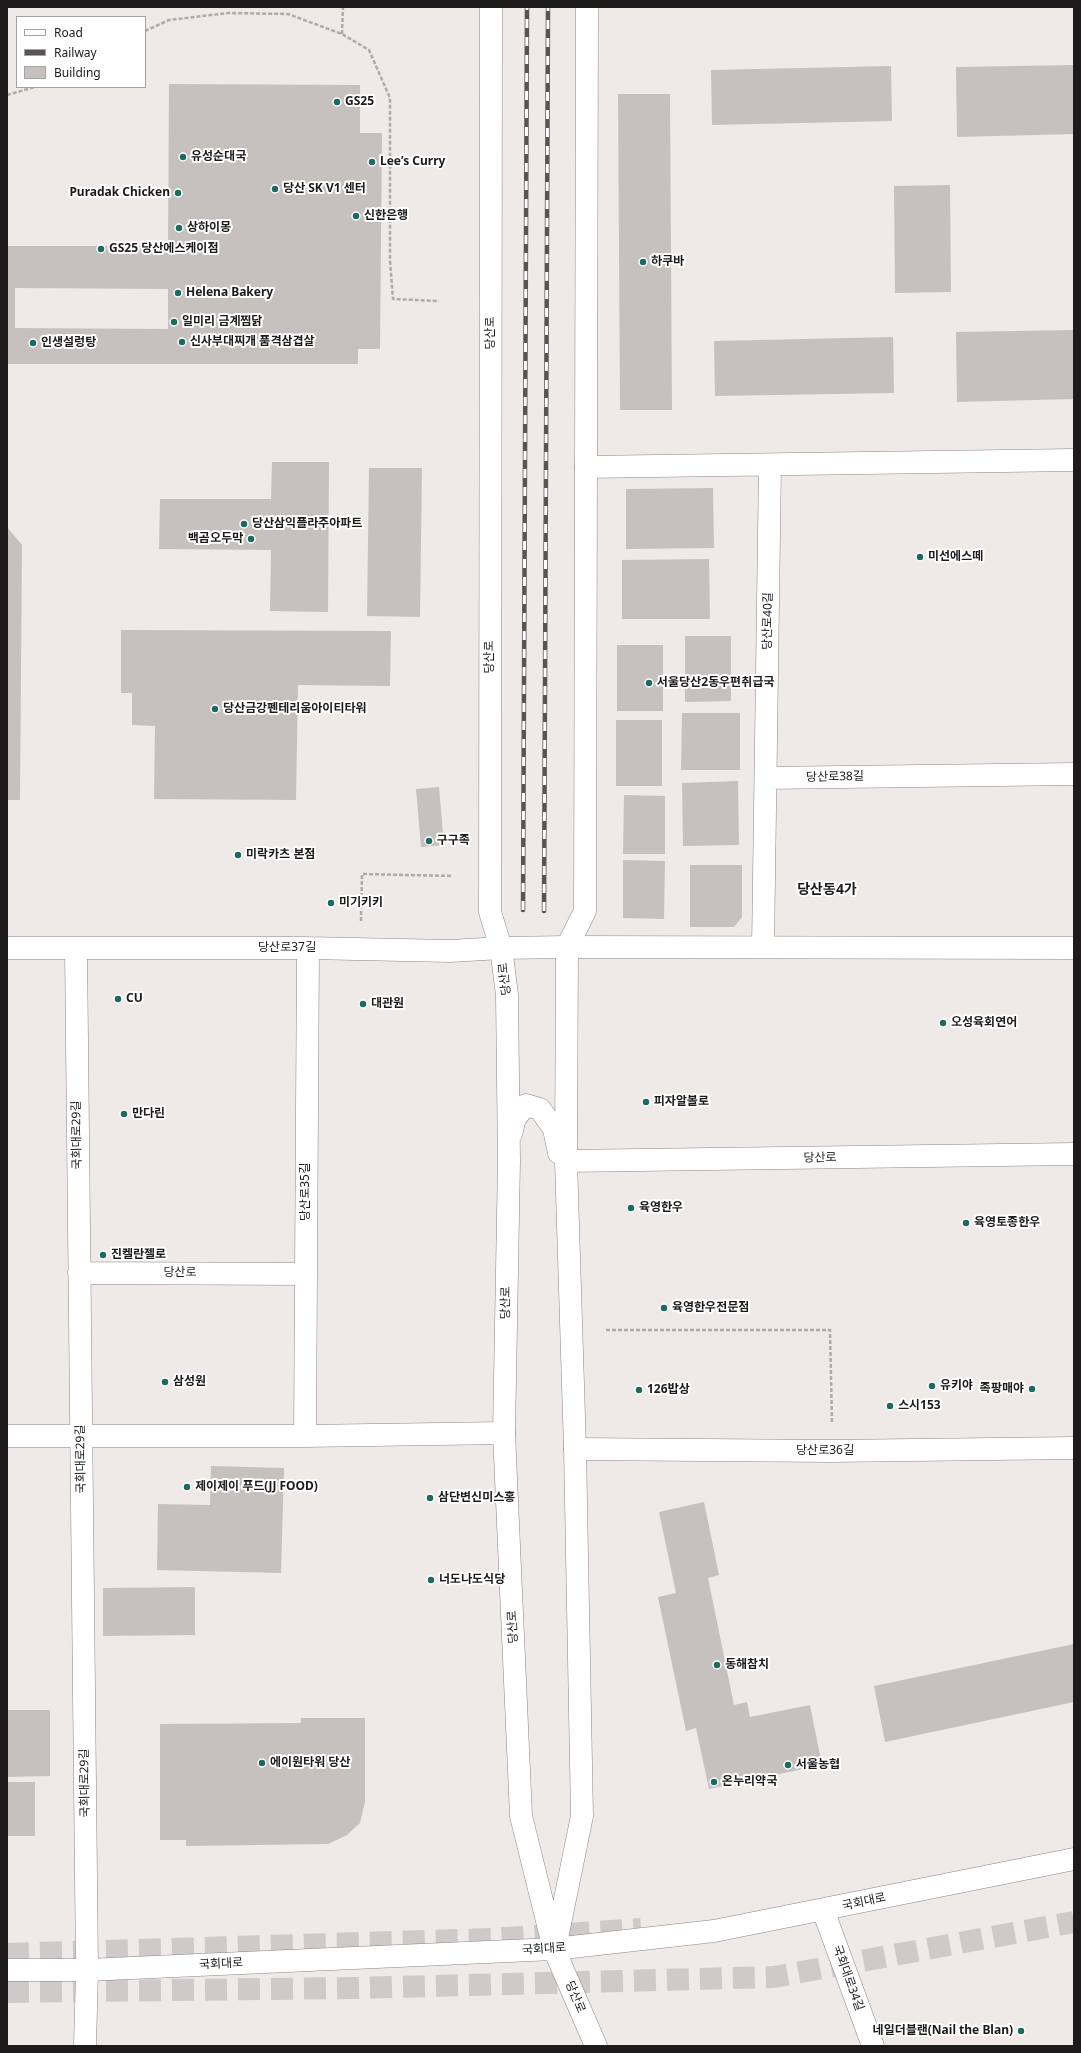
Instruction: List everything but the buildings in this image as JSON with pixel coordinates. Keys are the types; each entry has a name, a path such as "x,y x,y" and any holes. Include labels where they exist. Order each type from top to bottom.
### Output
{"street":[{"name":"당산로","path":"491,7 490,912 501,948 507,995 508,1145 504,1432 521,1816 554,1949 596,2046"},
{"path":"554,1949 582,1816 575,1448 566,1161 567,947 585,911 586,7"},
{"path":"586,467 1074,460"},
{"name":"당산로40길","path":"766,778 770,464"},
{"name":"당산로38길","path":"766,778 1074,774"},
{"path":"763,947 766,778"},
{"name":"당산로37길","path":"7,948 308,948 450,951 501,948 567,947"},
{"path":"567,947 1074,948"},
{"name":"국회대로29길","path":"76,948 87,1970 85,2046"},
{"name":"당산로35길","path":"305,1436 308,948"},
{"path":"508,1145 515,1118 526,1104 540,1109 554,1129 567,1193"},
{"name":"당산로","path":"566,1161 1074,1154"},
{"name":"당산로","path":"79,1273 306,1274"},
{"path":"7,1436 305,1436 504,1432"},
{"name":"당산로36길","path":"575,1448 832,1451 1074,1448"},
{"name":"국회대로","path":"7,1970 87,1970 554,1949 714,1931 1074,1859"},
{"name":"국회대로34길","path":"823,1910 873,2046"}],"path":[{"path":"342,34 344,7"},
{"path":"146,31 169,20 228,13 288,14 342,34 369,50 390,98 390,261 393,299 439,301"},
{"path":"7,95 32,88"},
{"path":"360,949 362,874 453,876"},
{"path":"606,1330 830,1330 832,1451"}],"tunnel":[{"path":"7,1992 355,1988 774,1977 1074,1922"},
{"path":"7,1954 492,1939 641,1929"}],"railway":[{"path":"523,910 527,7"},
{"path":"544,911 548,7"}],"place":[{"name":"GS25","path":"337,102"},
{"name":"유성순대국","path":"183,157"},
{"name":"Lee’s Curry","path":"372,162"},
{"name":"당산 SK V1 센터","path":"275,189"},
{"name":"Puradak Chicken","path":"178,193"},
{"name":"신한은행","path":"356,216"},
{"name":"상하이몽","path":"179,228"},
{"name":"GS25 당산에스케이점","path":"101,249"},
{"name":"하쿠바","path":"643,262"},
{"name":"Helena Bakery","path":"178,293"},
{"name":"일미리 금계찜닭","path":"174,322"},
{"name":"신사부대찌개 품격삼겹살","path":"182,342"},
{"name":"인생설렁탕","path":"33,343"},
{"name":"당산삼익플라주아파트","path":"244,524"},
{"name":"백곰오두막","path":"251,539"},
{"name":"미선에스떼","path":"920,557"},
{"name":"서울당산2동우편취급국","path":"649,683"},
{"name":"당산금강펜테리움아이티타워","path":"215,709"},
{"name":"구구족","path":"429,841"},
{"name":"미락카츠 본점","path":"238,855"},
{"name":"미기키키","path":"331,903"},
{"name":"CU","path":"118,999"},
{"name":"대관원","path":"363,1004"},
{"name":"오성육회연어","path":"943,1023"},
{"name":"피자알볼로","path":"646,1102"},
{"name":"만다린","path":"124,1114"},
{"name":"육영한우","path":"631,1208"},
{"name":"육영토종한우","path":"966,1223"},
{"name":"진켈란젤로","path":"103,1255"},
{"name":"육영한우전문점","path":"664,1308"},
{"name":"삼성원","path":"165,1382"},
{"name":"유키야","path":"932,1386"},
{"name":"족팡매야","path":"1032,1389"},
{"name":"126밥상","path":"639,1390"},
{"name":"스시153","path":"890,1406"},
{"name":"제이제이 푸드(JJ FOOD)","path":"187,1487"},
{"name":"삼단변신미스홍","path":"430,1498"},
{"name":"너도나도식당","path":"431,1580"},
{"name":"동해참치","path":"717,1665"},
{"name":"에이원타워 당산","path":"262,1763"},
{"name":"서울농협","path":"788,1765"},
{"name":"온누리약국","path":"714,1782"},
{"name":"네일더블랜(Nail the Blan)","path":"1021,2031"}],"district":[{"name":"당산동4가","path":"827,890"}]}
